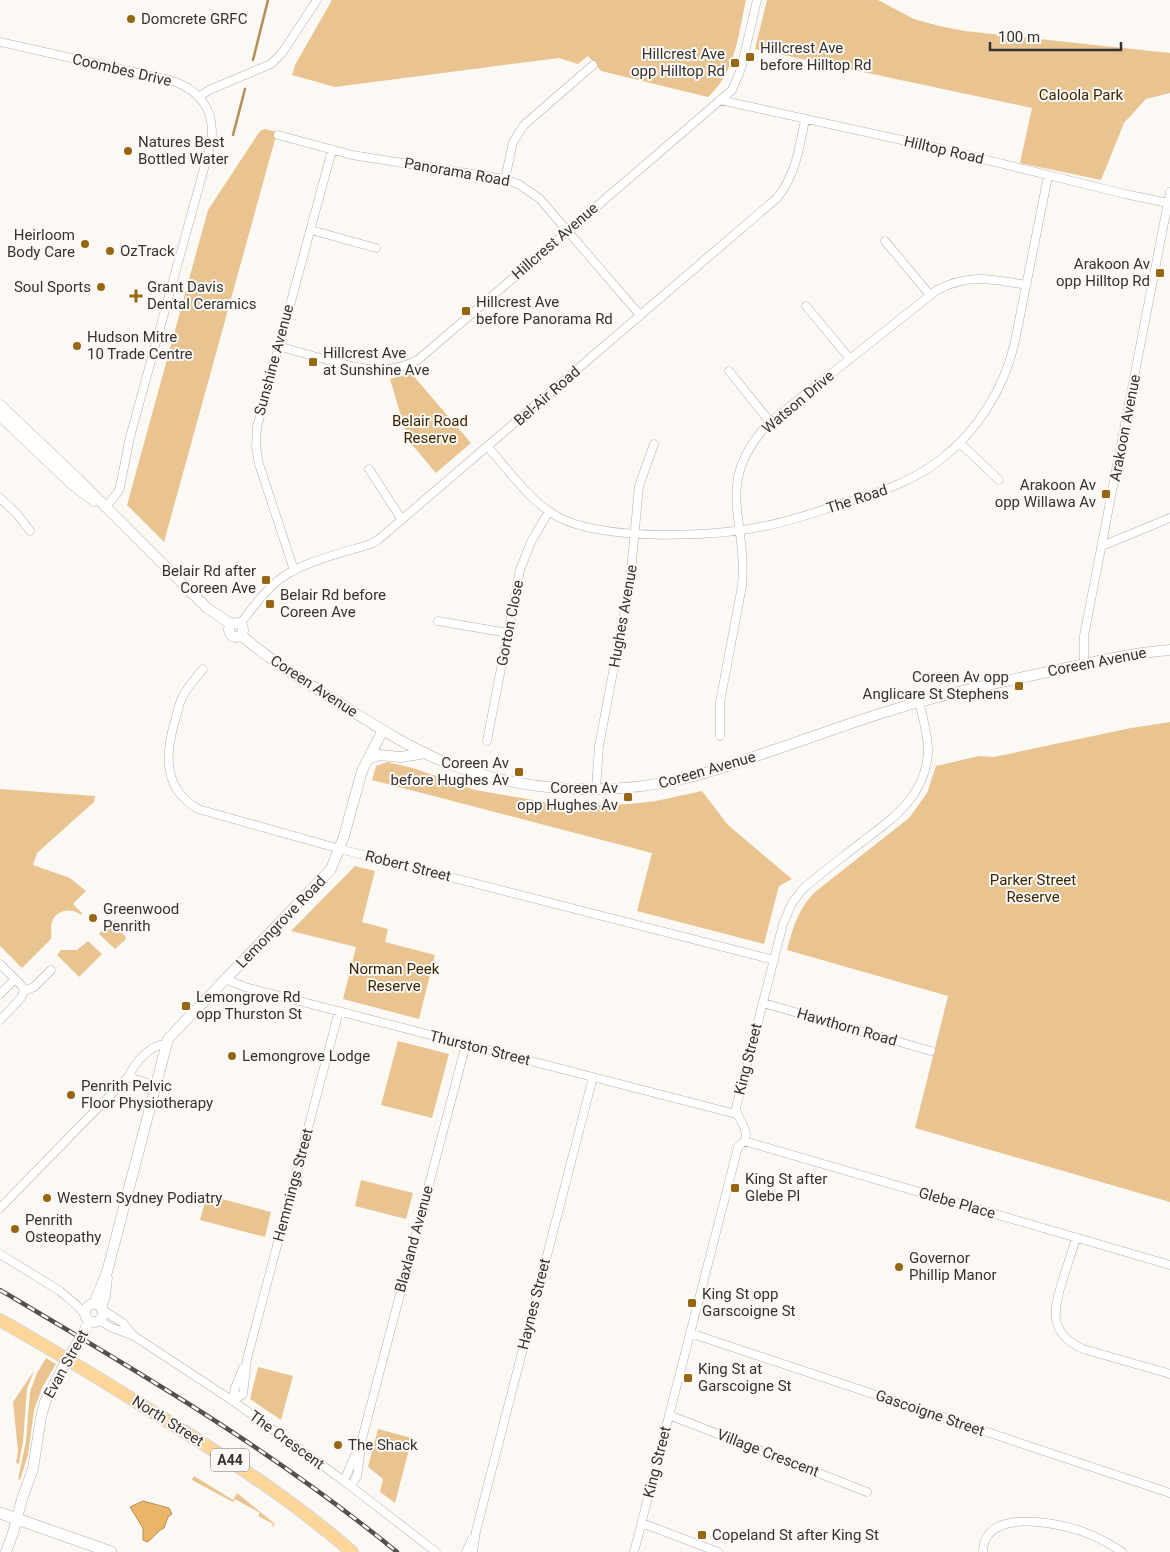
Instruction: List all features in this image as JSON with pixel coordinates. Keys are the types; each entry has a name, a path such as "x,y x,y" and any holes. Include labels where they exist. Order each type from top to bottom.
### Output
{"highway":[{"name":"North Street","path":"0,1320 101,1379 227,1458 298,1508 352,1552"}],"main road":[{"path":"0,1513 111,1552"}],"street":[{"path":"105,508 120,487 133,428 213,135 211,120 200,96 209,90 272,64 282,53 317,0"},
{"name":"Hillcrest Avenue","path":"278,346 371,370 384,371 409,364 425,354 732,90 738,79 757,0"},
{"name":"Coombes Drive","path":"0,42 173,81 191,89 200,96"},
{"path":"505,179 512,147 524,125 593,65"},
{"name":"Hilltop Road","path":"720,100 938,148 1048,176 1168,202"},
{"name":"Bel-Air Road","path":"237,628 269,588 279,579 294,570 375,542 488,447 782,192 795,166 805,120"},
{"name":"Panorama Road","path":"278,135 360,156 505,179 520,185 534,193 640,315"},
{"name":"Sunshine Avenue","path":"294,570 259,464 256,448 258,418 332,150"},
{"name":"The Road","path":"488,447 535,499 550,511 560,518 584,527 601,530 681,534 763,527 893,488 931,467 960,443 986,409 1006,372 1013,352 1048,176"},
{"name":"Arakoon Avenue","path":"1084,664 1084,636 1170,192"},
{"path":"311,230 376,248"},
{"path":"885,241 930,295"},
{"name":"Watson Drive","path":"720,736 720,702 743,566 736,496 739,470 749,447 770,422 930,295 946,285 969,278 986,278 1026,285"},
{"path":"806,306 850,359"},
{"path":"729,371 770,422"},
{"name":"Coreen Avenue","path":"0,405 78,479 207,608 237,628 256,647 291,672 383,730 426,753 457,766 504,780 540,786 596,789 638,787 688,778 919,702 986,685 1084,664 1140,653 1170,650"},
{"name":"Coreen Avenue","path":"0,416 73,485 105,508"},
{"path":"960,443 998,480"},
{"name":"Hughes Avenue","path":"596,789 599,746 628,594 639,486 654,444"},
{"path":"369,469 402,520"},
{"path":"0,498 23,520 30,531"},
{"name":"Gorton Close","path":"487,741 523,560 530,542 550,511"},
{"path":"1102,546 1170,518"},
{"path":"438,621 508,633"},
{"name":"Robert Street","path":"203,669 182,698 169,743 168,758 171,776 181,796 192,806 206,813 340,849 774,960"},
{"name":"King Street","path":"634,1552 738,1146 744,1141 746,1132 736,1114 736,1108 783,924 797,895 810,882 896,816 916,792 924,774 928,750 919,702"},
{"name":"Lemongrove Road","path":"0,1208 128,1077 132,1068 152,1047 166,1044 175,1030 327,874 340,849 359,780 383,730"},
{"path":"368,759 379,755 401,757 426,753"},
{"path":"0,964 21,984 24,991"},
{"path":"0,1020 21,998 24,991 34,987 51,970"},
{"name":"Thurston Street","path":"226,978 245,988 736,1114"},
{"path":"0,994 15,979"},
{"name":"Hawthorn Road","path":"763,1002 931,1051"},
{"name":"Hemmings Street","path":"233,1401 235,1388 247,1359 339,1011"},
{"name":"Evan Street","path":"6,1552 22,1499 34,1469 42,1410 63,1367 94,1315 107,1272 166,1044"},
{"name":"Blaxland Avenue","path":"351,1486 356,1476 363,1435 466,1044"},
{"path":"128,1077 155,1085"},
{"name":"Haynes Street","path":"473,1552 476,1531 593,1077"},
{"name":"Glebe Place","path":"744,1141 1170,1265"},
{"path":"1076,1238 1055,1308 1056,1322 1061,1332 1072,1344 1083,1349 1170,1374"},
{"name":"The Crescent","path":"0,1254 60,1291 68,1299 110,1327 134,1336 233,1401 351,1486 436,1552"},
{"name":"Gascoigne Street","path":"690,1332 1170,1494"},
{"name":"Village Crescent","path":"669,1415 867,1492"},
{"name":"Blaxland Avenue","path":"344,1481 363,1435"},
{"path":"983,1552 984,1542 996,1527 1004,1524 1031,1522 1059,1525 1080,1531 1096,1537 1122,1552"},
{"path":"642,1523 718,1552"},
{"name":"Haynes Street","path":"466,1552 476,1531"}],"green space":[{"path":"332,0 746,0 738,39 730,64 725,76 708,97 601,71 588,56 578,64 559,58 335,87 292,75 295,65"},
{"name":"Caloola Park","path":"767,0 878,0 914,19 965,31 1170,53 1170,93 1146,99 1124,123 1101,180 1020,163 1032,108 755,49"},
{"path":"265,129 277,132 164,542 127,505 208,210 260,131"},
{"name":"Belair Road Reserve","path":"411,373 471,443 436,473 408,440 390,379"},
{"name":"Parker Street Reserve","path":"1170,722 1170,1202 915,1128 948,996 787,950 797,919 809,898 909,818 927,793 936,766 979,756 994,757 1131,728"},
{"path":"387,762 413,768 475,790 551,803 589,806 630,804 656,801 702,791 728,825 792,879 779,886 764,944 637,911 652,853 372,780 376,766"},
{"path":"0,789 95,796 94,802 37,853 33,865 70,878 86,891 73,904 82,913 81,915 73,911 60,912 51,924 51,939 22,968 0,946"},
{"name":"Norman Peek Reserve","path":"355,866 375,871 362,922 388,929 385,942 435,955 419,1019 343,999 356,947 291,931"},
{"path":"109,923 112,923 126,937 115,949 99,934"},
{"path":"88,941 102,954 79,977 57,955 61,950 77,950"},
{"path":"398,1041 449,1054 432,1118 381,1105"},
{"path":"361,1180 413,1193 406,1219 355,1206"},
{"path":"207,1195 271,1212 265,1237 200,1220"},
{"path":"46,1358 56,1364 42,1388 34,1410 28,1455 20,1480 18,1479 26,1441 30,1392 37,1373"},
{"path":"258,1367 293,1376 281,1420 250,1399"},
{"path":"34,1371 27,1389 23,1441 19,1464 16,1463 18,1451 13,1402"},
{"path":"378,1429 412,1438 395,1503 380,1492 383,1479 368,1467"},
{"path":"194,1476 233,1500 237,1493 275,1524 272,1528 273,1524 258,1516 260,1513 235,1499 233,1502 192,1480"}],"shaded area":[{"path":"143,1501 169,1508 172,1514 168,1517 164,1528 147,1542 143,1540 143,1528 130,1507"}],"waterway":[{"path":"253,60 268,0"},
{"path":"233,135 245,89"}],"railway":[{"path":"0,1290 103,1351 253,1446 350,1515 397,1552"}],"place":[{"name":"Domcrete GRFC","path":"131,19"},
{"name":"Hillcrest Ave before Hilltop Rd","path":"750,57"},
{"name":"Hillcrest Ave opp Hilltop Rd","path":"735,63"},
{"name":"Natures Best Bottled Water","path":"128,151"},
{"name":"Heirloom Body Care","path":"85,244"},
{"name":"OzTrack","path":"110,251"},
{"name":"Arakoon Av opp Hilltop Rd","path":"1160,273"},
{"name":"Soul Sports","path":"101,287"},
{"name":"Grant Davis Dental Ceramics","path":"136,296"},
{"name":"Hillcrest Ave before Panorama Rd","path":"466,311"},
{"name":"Hudson Mitre 10 Trade Centre","path":"77,346"},
{"name":"Hillcrest Ave at Sunshine Ave","path":"313,362"},
{"name":"Arakoon Av opp Willawa Av","path":"1106,494"},
{"name":"Belair Rd after Coreen Ave","path":"266,580"},
{"name":"Belair Rd before Coreen Ave","path":"270,604"},
{"name":"Coreen Av opp Anglicare St Stephens","path":"1019,686"},
{"name":"Coreen Av before Hughes Av","path":"519,772"},
{"name":"Coreen Av opp Hughes Av","path":"628,797"},
{"name":"Greenwood Penrith","path":"93,918"},
{"name":"Lemongrove Rd opp Thurston St","path":"186,1006"},
{"name":"Lemongrove Lodge","path":"232,1056"},
{"name":"Penrith Pelvic Floor Physiotherapy","path":"71,1095"},
{"name":"King St after Glebe Pl","path":"735,1188"},
{"name":"Western Sydney Podiatry","path":"47,1198"},
{"name":"Penrith Osteopathy","path":"15,1229"},
{"name":"Governor Phillip Manor","path":"899,1267"},
{"name":"King St opp Garscoigne St","path":"692,1303"},
{"name":"King St at Garscoigne St","path":"688,1378"},
{"name":"The Shack","path":"338,1445"},
{"name":"Copeland St after King St","path":"702,1535"}]}
